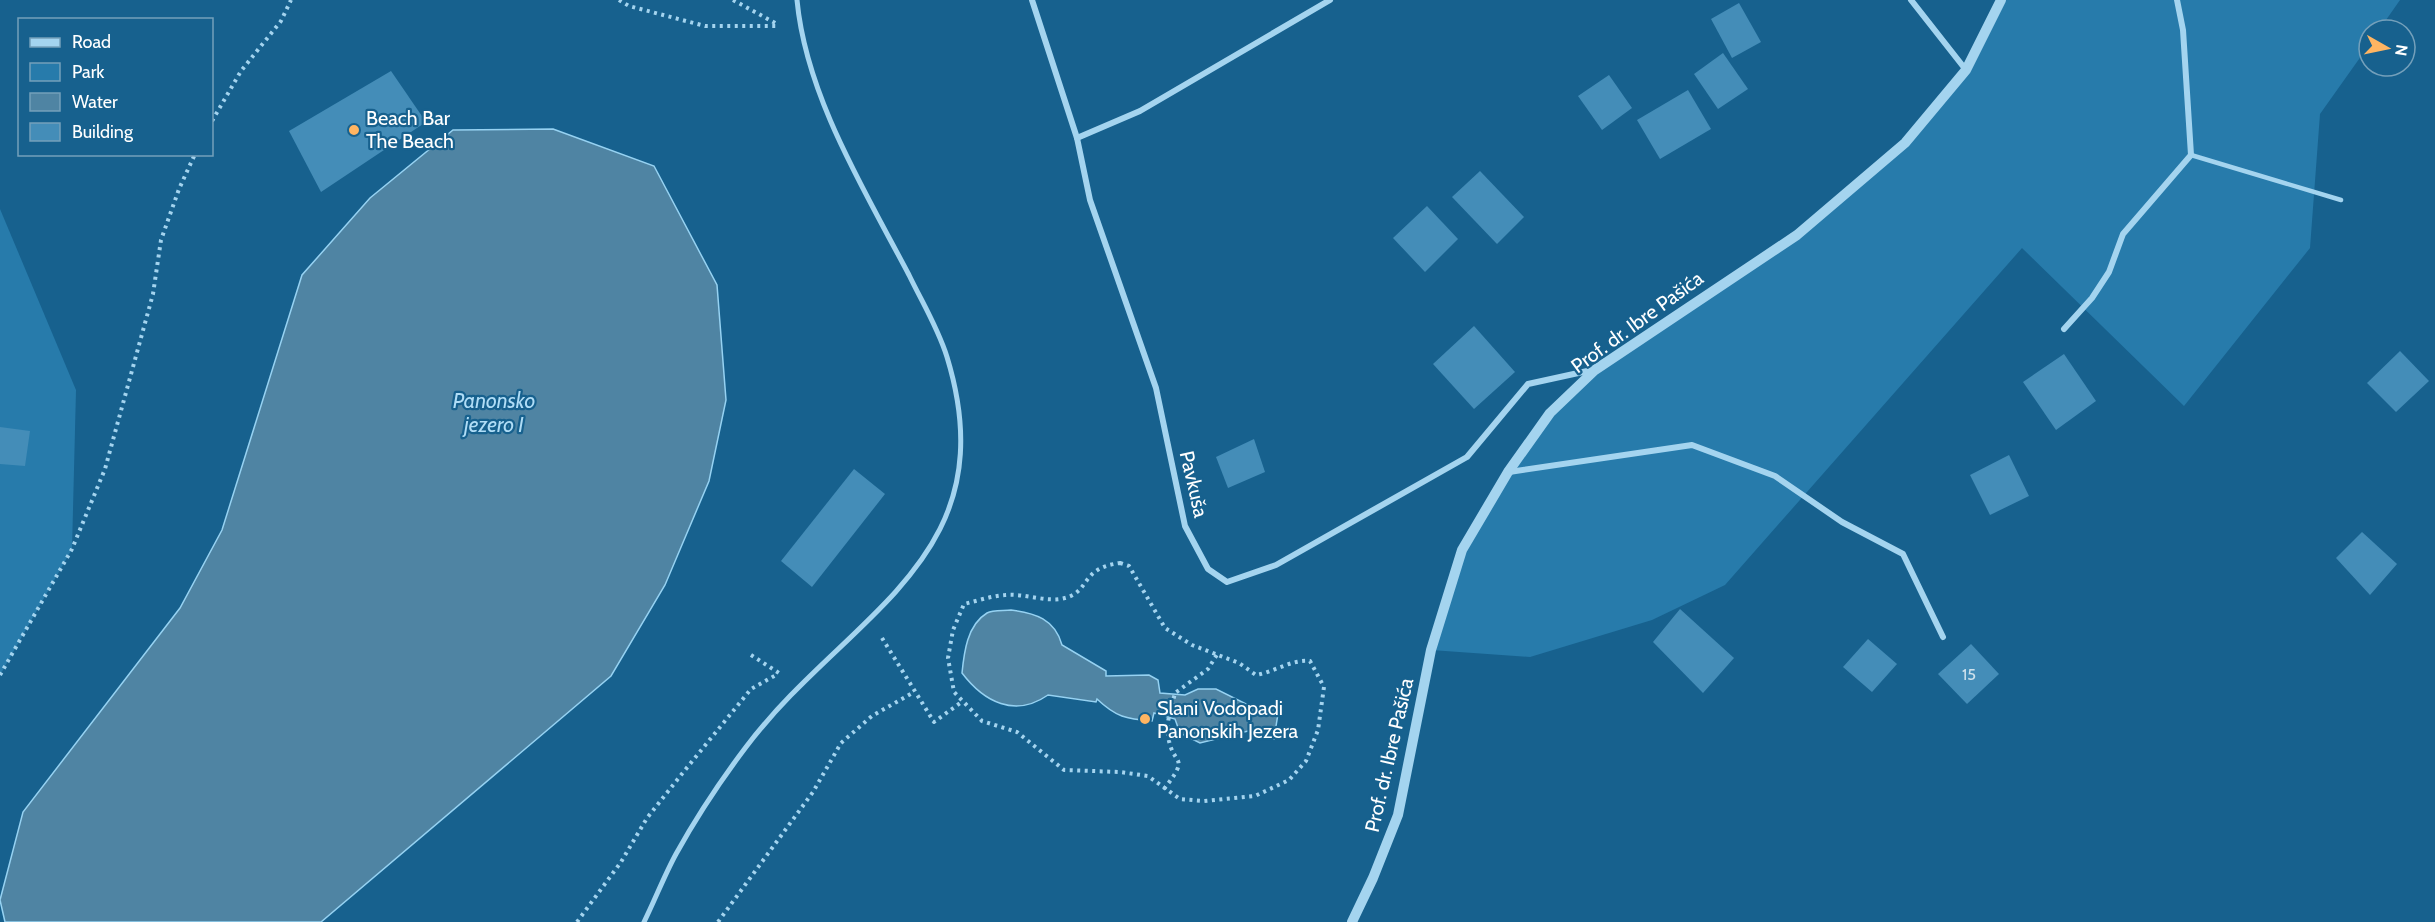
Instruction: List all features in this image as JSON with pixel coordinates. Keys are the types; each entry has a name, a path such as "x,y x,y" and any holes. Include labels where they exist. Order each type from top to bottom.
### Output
{"street":[{"path":"644,922 676,854 747,746 826,663 872,620 924,556 947,518 961,460 958,394 941,339 844,150 813,74 800,28 797,0"},
{"name":"Pavkuša","path":"1032,0 1077,138 1090,200 1156,388 1185,526 1208,569 1227,582 1276,565 1467,457 1528,384 1595,370"},
{"path":"1077,138 1140,111 1330,0"},
{"path":"1911,0 1966,70"},
{"name":"Prof. dr. Ibre Pašića","path":"1352,922 1373,878 1398,815 1431,650 1462,550 1508,472 1550,413 1595,370 1797,235 1905,143 1966,70 2001,0"},
{"path":"2064,329 2091,298 2109,272 2123,234 2191,154 2183,30 2177,0"},
{"path":"1508,472 1692,445 1775,476 1842,522 1903,554 1943,637"}],"lane":[{"path":"2191,154 2341,200"}],"path":[{"path":"213,119 241,71 281,21 291,0"},
{"path":"619,0 628,6 705,26 781,26 733,0"},
{"path":"0,675 72,549 105,469 153,294 161,240 179,189 194,156"},
{"path":"1120,563 1129,566 1165,628 1192,645 1218,653 1256,675 1300,660 1310,662 1324,687 1318,730 1312,750 1289,780 1255,796 1204,801 1180,799 1148,776 1120,772 1064,770 1017,732 982,722 963,701 954,692 948,658 953,630 964,604 1006,595 1063,599 1077,593 1094,571 1103,565 1120,563"},
{"path":"872,620 934,722 963,701"},
{"path":"1164,789 1179,770 1179,760 1168,735 1175,693 1208,669 1218,653"},
{"path":"751,655 779,674"},
{"path":"577,922 621,862 647,818 751,689 790,667 826,663"},
{"path":"718,922 813,792 841,743 872,716 914,692"}],"green space":[{"path":"2001,0 2400,0 2387,18 2357,18 2357,62 2320,114 2310,248 2184,406 2022,248 1725,585 1652,620 1530,657 1431,650 1462,550 1550,413 1595,370 1797,235 1905,143 1966,70"},
{"path":"0,209 76,390 72,549 0,675"}],"water":[{"name":"Panonsko jezero I","path":"553,129 654,166 717,285 726,400 709,481 665,585 611,676 321,922 5,922 0,900 23,812 180,608 222,530 302,275 370,198 453,130"},
{"path":"1011,610 1028,613 1049,623 1059,636 1062,645 1106,671 1106,676 1149,675 1158,680 1160,693 1185,695 1198,689 1216,689 1256,709 1279,707 1274,739 1252,730 1200,743 1180,733 1175,719 1154,713 1152,721 1128,718 1110,710 1097,699 1096,702 1048,695 1036,702 1012,706 990,699 962,673 966,648 971,632 980,618 989,612"}],"building":[{"path":"1739,3 1761,42 1732,58 1711,19"},
{"path":"1723,53 1748,89 1718,109 1694,74"},
{"path":"391,71 426,122 321,192 289,131"},
{"path":"1609,75 1632,108 1602,130 1578,96"},
{"path":"1688,90 1711,129 1660,159 1637,120"},
{"path":"1480,171 1524,217 1497,244 1452,197"},
{"path":"1427,206 1458,239 1425,272 1393,238"},
{"path":"1474,326 1515,372 1474,409 1433,364"},
{"path":"2400,351 2429,381 2396,412 2367,383"},
{"path":"2064,354 2096,401 2056,430 2023,382"},
{"path":"0,427 30,431 25,466 0,464"},
{"path":"1254,439 1265,472 1228,488 1216,457"},
{"path":"2009,455 2029,496 1990,515 1970,475"},
{"path":"854,469 885,494 812,587 781,561"},
{"path":"2362,532 2397,564 2370,595 2336,558"},
{"path":"1680,609 1734,658 1703,693 1653,642"},
{"path":"1868,639 1897,664 1872,692 1843,667"},
{"path":"1971,644 1999,674 1967,704 1938,674"}],"place":[{"name":"Beach Bar The Beach","path":"354,130"},
{"name":"Slani Vodopadi Panonskih Jezera","path":"1145,719"}]}
